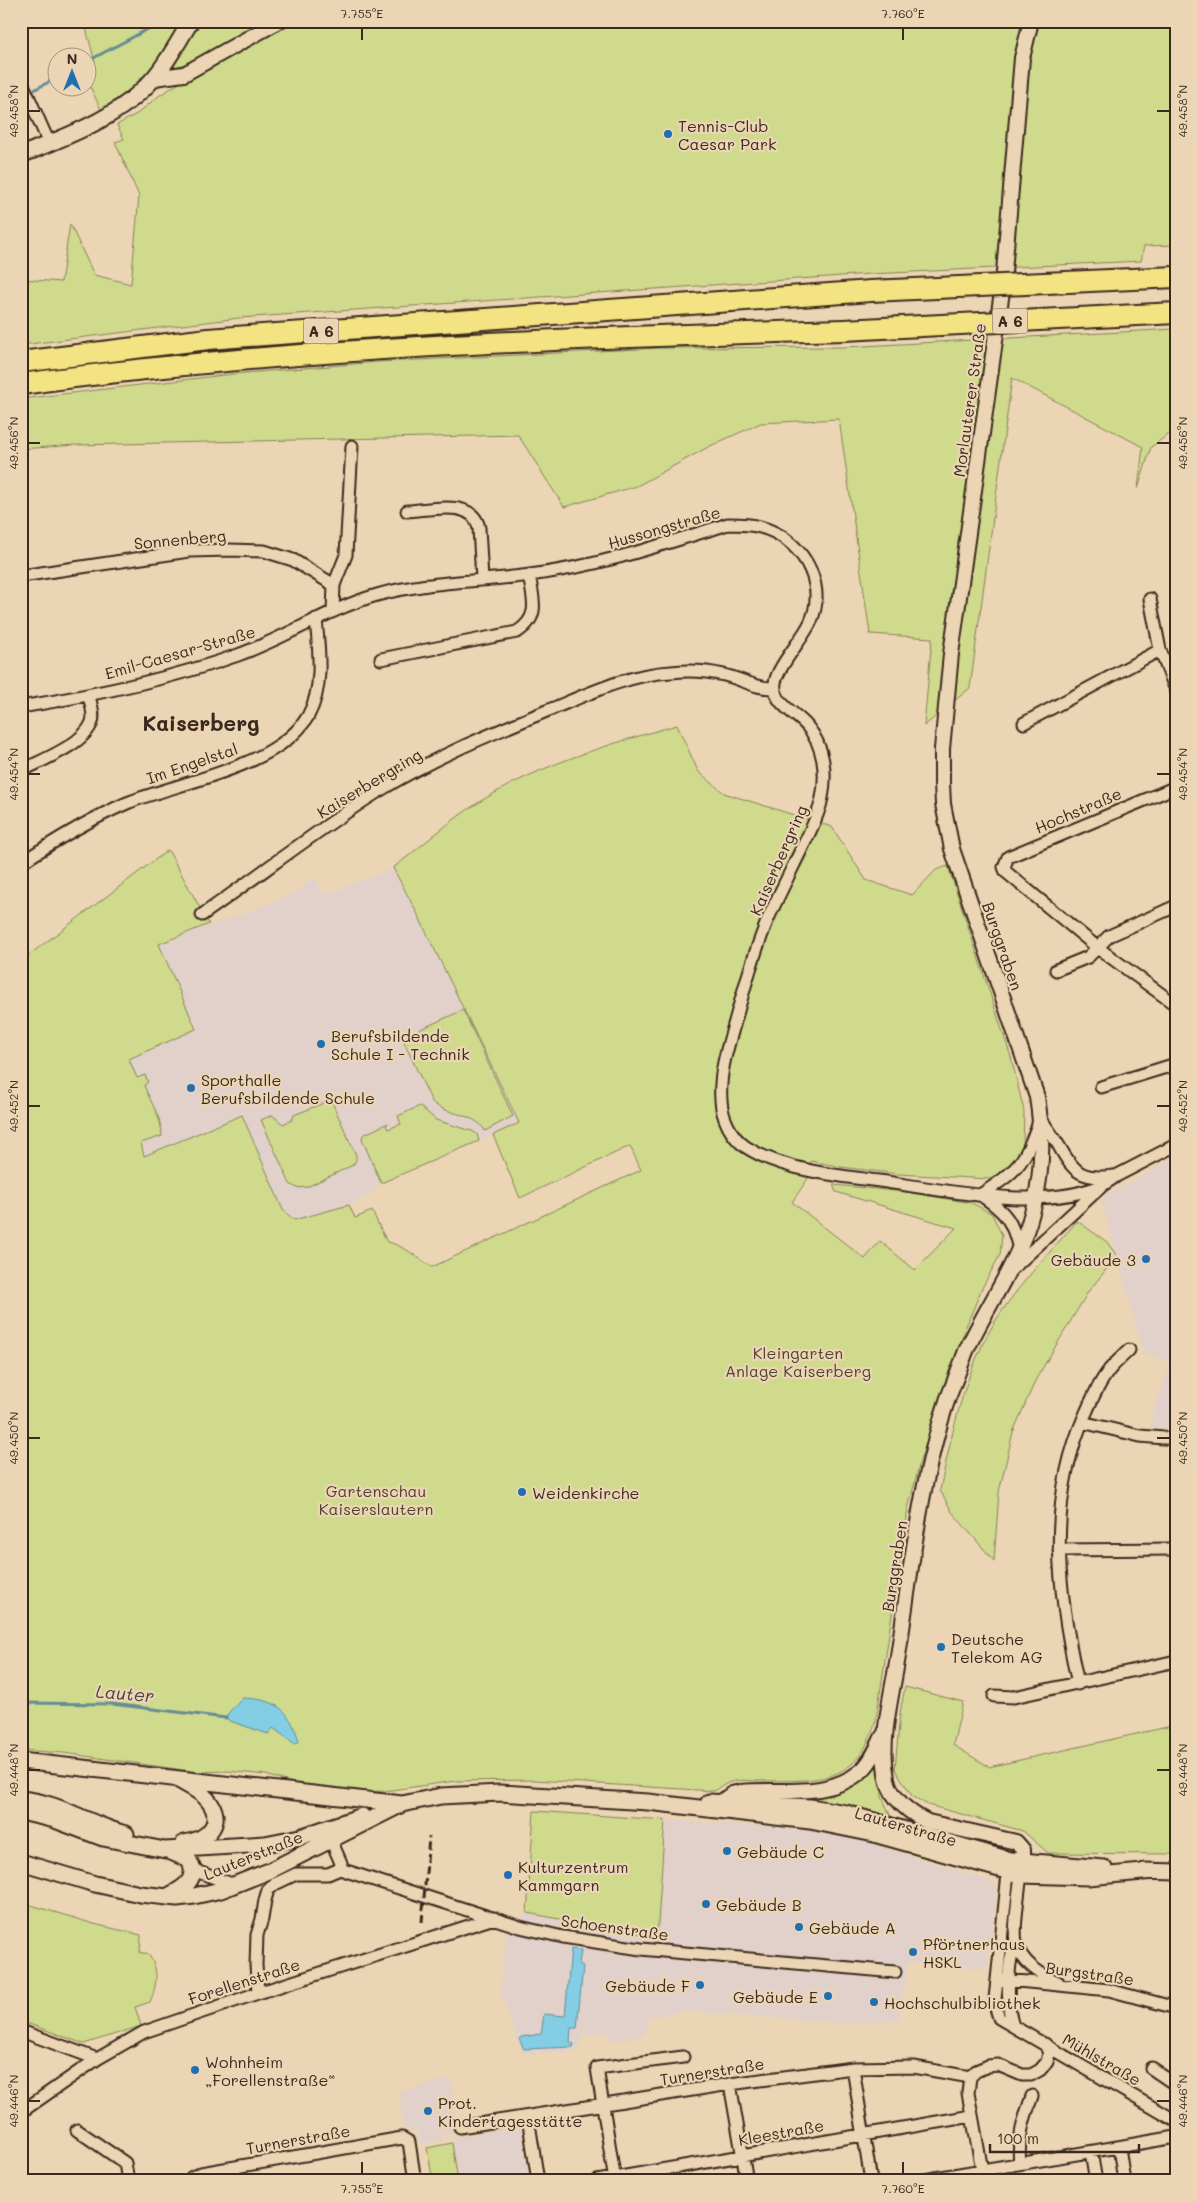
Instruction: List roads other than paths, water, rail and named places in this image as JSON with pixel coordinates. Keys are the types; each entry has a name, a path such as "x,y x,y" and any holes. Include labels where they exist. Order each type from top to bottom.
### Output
{"highway":[{"name":"A 6","path":"21,362 208,339 871,291 1176,276"},
{"name":"A 6","path":"21,384 293,354 502,341 844,330 1176,313"}],"main road":[{"path":"21,156 106,118 127,104 154,78 191,21"},
{"name":"Lauterstraße","path":"21,1761 402,1804"},
{"path":"176,1779 203,1795 211,1806 214,1817 211,1830 206,1837 197,1841 180,1843"},
{"name":"Lauterstraße","path":"21,1862 114,1889 164,1897 194,1896 238,1884 269,1871 402,1804 441,1796 483,1793 648,1802 810,1820 843,1826 1015,1867 1176,1872"},
{"path":"21,1799 57,1807 118,1832 209,1848"},
{"name":"Lauterstraße","path":"648,1802 721,1802 810,1807 846,1813 1015,1867"},
{"path":"164,1850 253,1846 291,1840 402,1804"},
{"path":"21,1812 55,1820 103,1838 164,1850 183,1856 191,1864 193,1870 190,1882 184,1889 164,1897"}],"street":[{"path":"154,78 184,74 279,21"},
{"name":"Morlauterer Straße","path":"942,784 942,749 951,654 1003,284 1022,58 1030,21"},
{"path":"21,80 49,143"},
{"path":"333,611 334,585 346,555 352,446"},
{"path":"407,511 461,508 472,513 477,520 482,579"},
{"name":"Hussongstraße","path":"364,599 436,583 529,575 624,557 728,524 763,527 782,536 808,562 814,579 816,599 812,619 799,644 778,674 775,688"},
{"name":"Sonnenberg","path":"21,576 189,551 230,550 264,551 293,560 334,585"},
{"path":"381,659 517,632 527,626 533,617 534,606 529,575"},
{"name":"Emil-Caesar-Straße","path":"21,707 89,695 162,678 238,655 282,637 333,611 364,599"},
{"path":"1150,600 1160,650 1176,690"},
{"name":"Im Engelstal","path":"21,863 48,845 127,803 252,760 278,747 295,734 307,717 316,699 319,652 316,619"},
{"path":"1024,723 1160,650"},
{"name":"Kaiserbergring","path":"202,915 310,838 378,792 414,771 505,728 585,695 645,675 696,671 725,675 754,686 775,688 781,702 807,726 814,738 821,751 825,778 819,811 768,920 742,997 722,1068 721,1102 731,1134 745,1147 764,1156 838,1176 980,1195 1035,1198 1077,1195 1103,1186"},
{"name":"Emil-Caesar-Straße","path":"21,771 75,742 89,728 93,721 93,715 89,695"},
{"name":"Burggraben","path":"942,784 943,804 952,849 1037,1097 1042,1148 1040,1180 1019,1250 966,1351 948,1399 929,1465 885,1733 888,1781 895,1796 917,1817 928,1822 1016,1842 1023,1850 1015,1867"},
{"name":"Hochstraße","path":"1098,948 1006,872 1004,862 1008,857 1176,787"},
{"path":"1056,970 1088,957 1109,936 1176,906"},
{"path":"1098,948 1176,1005"},
{"path":"1101,1087 1176,1064"},
{"path":"1019,1250 1016,1234 1008,1218 999,1208 980,1195 1016,1170 1031,1144 1040,1117"},
{"name":"Burggraben","path":"1040,1117 1066,1160 1076,1172 1090,1177 1118,1175"},
{"path":"1008,1273 1103,1186 1118,1175 1176,1145"},
{"path":"1078,1684 1068,1639 1058,1550 1058,1518 1070,1454 1082,1422 1096,1389 1110,1369 1129,1350"},
{"path":"1082,1422 1140,1436 1176,1439"},
{"path":"1058,1550 1176,1550"},
{"path":"994,1696 1014,1698 1176,1661"},
{"path":"721,1802 732,1794 740,1792 815,1790 843,1783 862,1771 885,1733"},
{"path":"258,1993 256,1935 262,1919 264,1900 268,1890 275,1884 296,1874 328,1874 340,1869 341,1863 331,1840"},
{"path":"1015,1867 1016,1942 1022,1955 1033,1968 1064,1984"},
{"name":"Mühlstraße","path":"1015,1867 998,1979 996,2008 999,2018 1176,2121"},
{"name":"Schoenstraße","path":"340,1869 494,1918 563,1937 642,1949 895,1972"},
{"path":"193,1870 238,1884"},
{"name":"Forellenstraße","path":"21,2112 97,2059 144,2032 258,1993 494,1918"},
{"path":"1013,2026 1007,2006 1012,1949 1016,1942"},
{"name":"Burgstraße","path":"998,1979 1064,1984 1117,1991 1176,2008"},
{"path":"21,2031 97,2059"},
{"path":"983,2175 968,2093 970,2078 976,2071 988,2066 998,2065 1022,2075 1031,2075 1040,2070 1047,2062 1048,2053 1045,2044"},
{"path":"614,2179 598,2068 683,2057"},
{"name":"Turnerstraße","path":"460,2127 730,2084 853,2068 914,2066 970,2078"},
{"path":"853,2068 871,2181"},
{"path":"1151,2068 1176,2085"},
{"path":"730,2084 747,2181"},
{"path":"1020,2163 1019,2153 1022,2126 1032,2096"},
{"name":"Kleestraße","path":"597,2181 972,2116"},
{"path":"528,2117 538,2181"},
{"path":"77,2130 125,2163 128,2181"},
{"path":"918,2181 983,2175 1020,2163 1176,2137"},
{"name":"Turnerstraße","path":"189,2181 201,2172 402,2138 409,2142 416,2181"},
{"path":"1119,2147 1124,2181"},
{"path":"1091,2152 1096,2181"}],"water":[{"path":"242,1698 272,1703 280,1708 291,1720 299,1741 295,1744 273,1728 268,1734 226,1718"},
{"path":"571,1949 581,1950 579,1964 583,1966 577,2028 571,2028 570,2042 574,2044 573,2047 524,2049 519,2039 521,2037 541,2034 544,2014 565,2016"}],"waterway":[{"path":"98,56 163,21"},
{"path":"32,91 48,82"},
{"name":"Lauter","path":"21,1703 112,1704 226,1718"}],"railway":[{"path":"422,1922 429,1837"}],"place":[{"name":"Tennis-Club Caesar Park","path":"668,134"},
{"name":"Berufsbildende Schule I - Technik","path":"321,1044"},
{"name":"Sporthalle Berufsbildende Schule","path":"191,1088"},
{"name":"Gebäude 3","path":"1146,1259"},
{"name":"Weidenkirche","path":"522,1492"},
{"name":"Deutsche Telekom AG","path":"941,1647"},
{"name":"Gebäude C","path":"727,1851"},
{"name":"Kulturzentrum Kammgarn","path":"508,1875"},
{"name":"Gebäude B","path":"706,1904"},
{"name":"Gebäude A","path":"799,1927"},
{"name":"Pförtnerhaus HSKL","path":"913,1952"},
{"name":"Gebäude F","path":"700,1985"},
{"name":"Gebäude E","path":"828,1996"},
{"name":"Hochschulbibliothek","path":"874,2002"},
{"name":"Wohnheim „Forellenstraße“","path":"195,2070"},
{"name":"Prot. Kindertagesstätte","path":"428,2111"}],"district":[{"name":"Kaiserberg","path":"201,722"}],"park label":[{"name":"Kleingarten Anlage Kaiserberg","path":"798,1361"},
{"name":"Gartenschau Kaiserslautern","path":"376,1499"}]}
